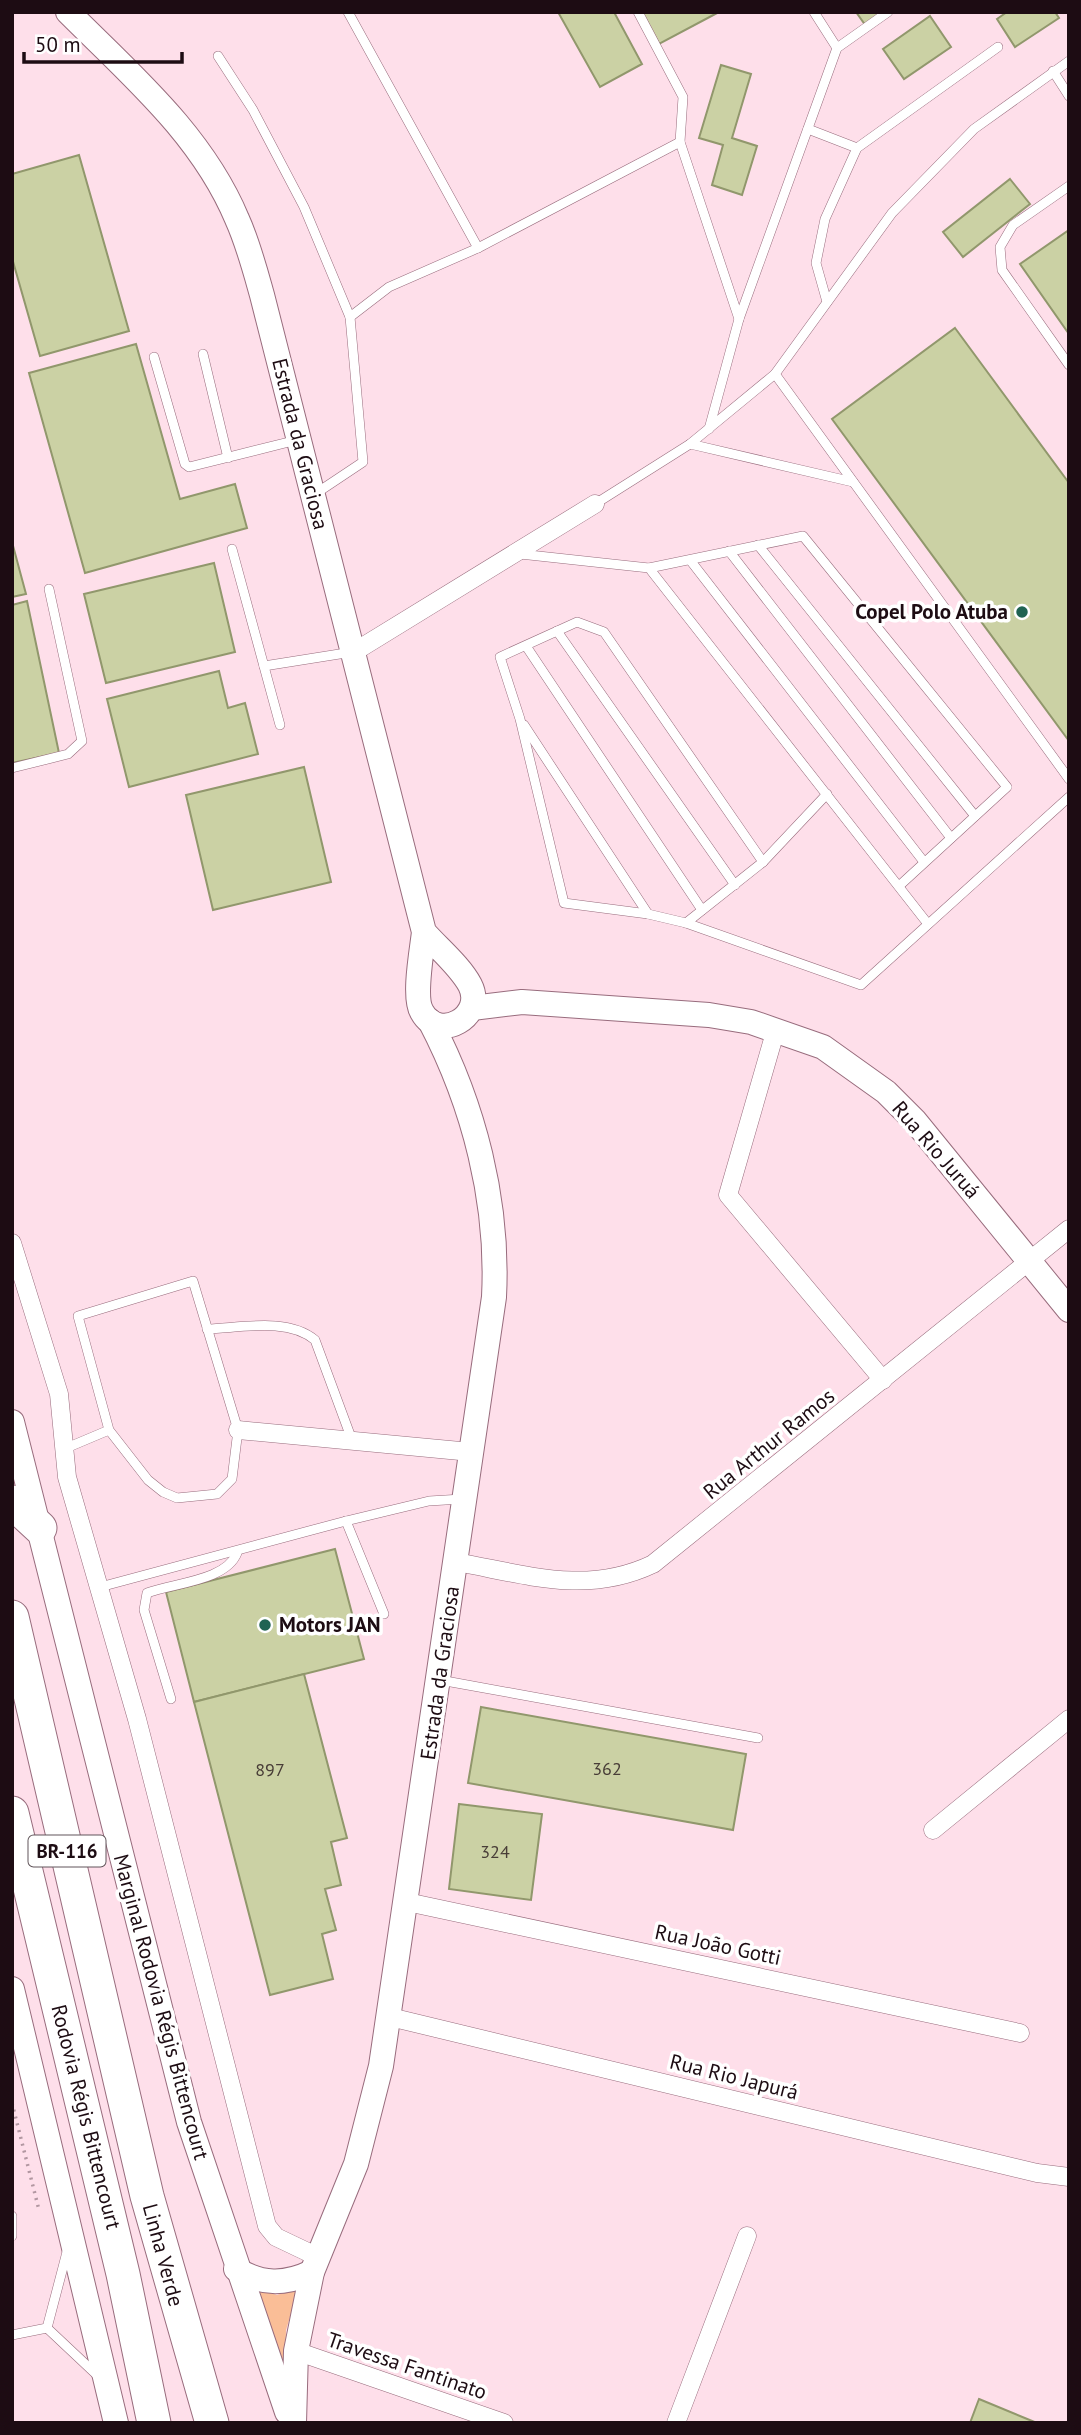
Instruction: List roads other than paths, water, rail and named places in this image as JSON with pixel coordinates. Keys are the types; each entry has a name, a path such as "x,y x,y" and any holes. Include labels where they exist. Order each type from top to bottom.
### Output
{"highway":[{"path":"12,1502 40,1528"},
{"name":"Rodovia Régis Bittencourt","path":"12,1617 121,2085"},
{"name":"Rodovia Régis Bittencourt","path":"12,1813 124,2274 154,2423"},
{"name":"Linha Verde","path":"121,2085 147,2196 212,2423"},
{"name":"BR-116","path":"124,2274 155,2355 174,2423"}],"main road":[{"name":"Estrada da Graciosa","path":"68,12 180,126 219,182 237,218 251,257 424,932 418,1000 421,1012 430,1021 454,1067 481,1160 495,1231 494,1297 390,2017 381,2066 359,2152 315,2264 296,2351 292,2423"},
{"name":"Estrada da Graciosa","path":"424,932 467,996 454,1067"},
{"path":"420,987 427,977 438,971 450,970 467,996 454,1025 442,1026 430,1021"},
{"name":"Rua Rio Juruá","path":"467,996 709,1015 776,1029 823,1047 886,1092 915,1121 1069,1310"},
{"name":"Marginal Rodovia Régis Bittencourt","path":"12,1422 189,2122 236,2269 292,2423"},
{"path":"12,1989 117,2423"},
{"path":"236,2269 250,2278 278,2282 315,2264"}],"street":[{"path":"354,652 595,505"},
{"path":"776,1029 727,1195 883,1380"},
{"name":"Rua Arthur Ramos","path":"456,1562 575,1582 599,1582 628,1576 675,1549 1069,1229"},
{"path":"12,1243 60,1394 67,1478 100,1587 267,2226 276,2237 315,2264"},
{"path":"237,1430 471,1452"},
{"path":"933,1830 1069,1719"},
{"name":"Rua João Gotti","path":"407,1902 1020,2033"},
{"name":"Rua Rio Japurá","path":"390,2017 1023,2170 1069,2178"},
{"path":"676,2423 747,2236"},
{"name":"Travessa Fantinato","path":"296,2351 504,2423"}],"lane":[{"path":"348,12 478,248"},
{"path":"638,12 683,97 680,142 739,319"},
{"path":"814,12 837,48"},
{"path":"708,431 739,319 837,48 888,12"},
{"path":"827,302 816,263 825,219 857,148 998,47"},
{"path":"218,57 253,110 304,206 350,317 363,462 313,495"},
{"path":"595,505 691,444 775,374 892,213 974,129 1069,61"},
{"path":"1054,71 1069,96"},
{"path":"808,129 857,148"},
{"path":"350,317 389,287 478,248 680,142"},
{"path":"1069,186 1013,225 1000,247 1002,270 1069,365"},
{"path":"203,354 228,458"},
{"path":"155,356 185,464 196,468 299,440"},
{"path":"775,374 1069,779"},
{"path":"691,444 853,482"},
{"path":"514,553 649,568 803,536 1007,787 899,886"},
{"path":"758,545 975,816"},
{"path":"232,550 280,725"},
{"path":"729,551 951,838"},
{"path":"690,559 924,863"},
{"path":"649,568 928,924"},
{"path":"12,768 68,754 82,741 49,589"},
{"path":"763,862 604,632 577,622 500,657 520,719 564,903 648,914 686,923 861,985 1069,797"},
{"path":"557,631 735,885"},
{"path":"526,646 702,910"},
{"path":"264,666 354,652"},
{"path":"520,719 648,914"},
{"path":"686,923 763,862 827,794"},
{"path":"193,1281 237,1430 232,1479 226,1487 217,1494 177,1498 163,1492 148,1480 109,1430 78,1316 193,1281"},
{"path":"207,1329 288,1326 306,1333 315,1340 352,1440"},
{"path":"64,1449 109,1430"},
{"path":"100,1587 237,1553 346,1521 429,1501 465,1499"},
{"path":"346,1521 384,1614"},
{"path":"171,1699 144,1610 147,1593 216,1572 233,1563 237,1553"},
{"path":"439,1680 758,1738"},
{"path":"12,2216 12,2236"},
{"path":"47,2328 71,2237"},
{"path":"12,2335 47,2328"},
{"path":"47,2328 106,2383"}],"place":[{"name":"Copel Polo Atuba","path":"1022,612"},
{"name":"Motors JAN","path":"265,1625"}]}
